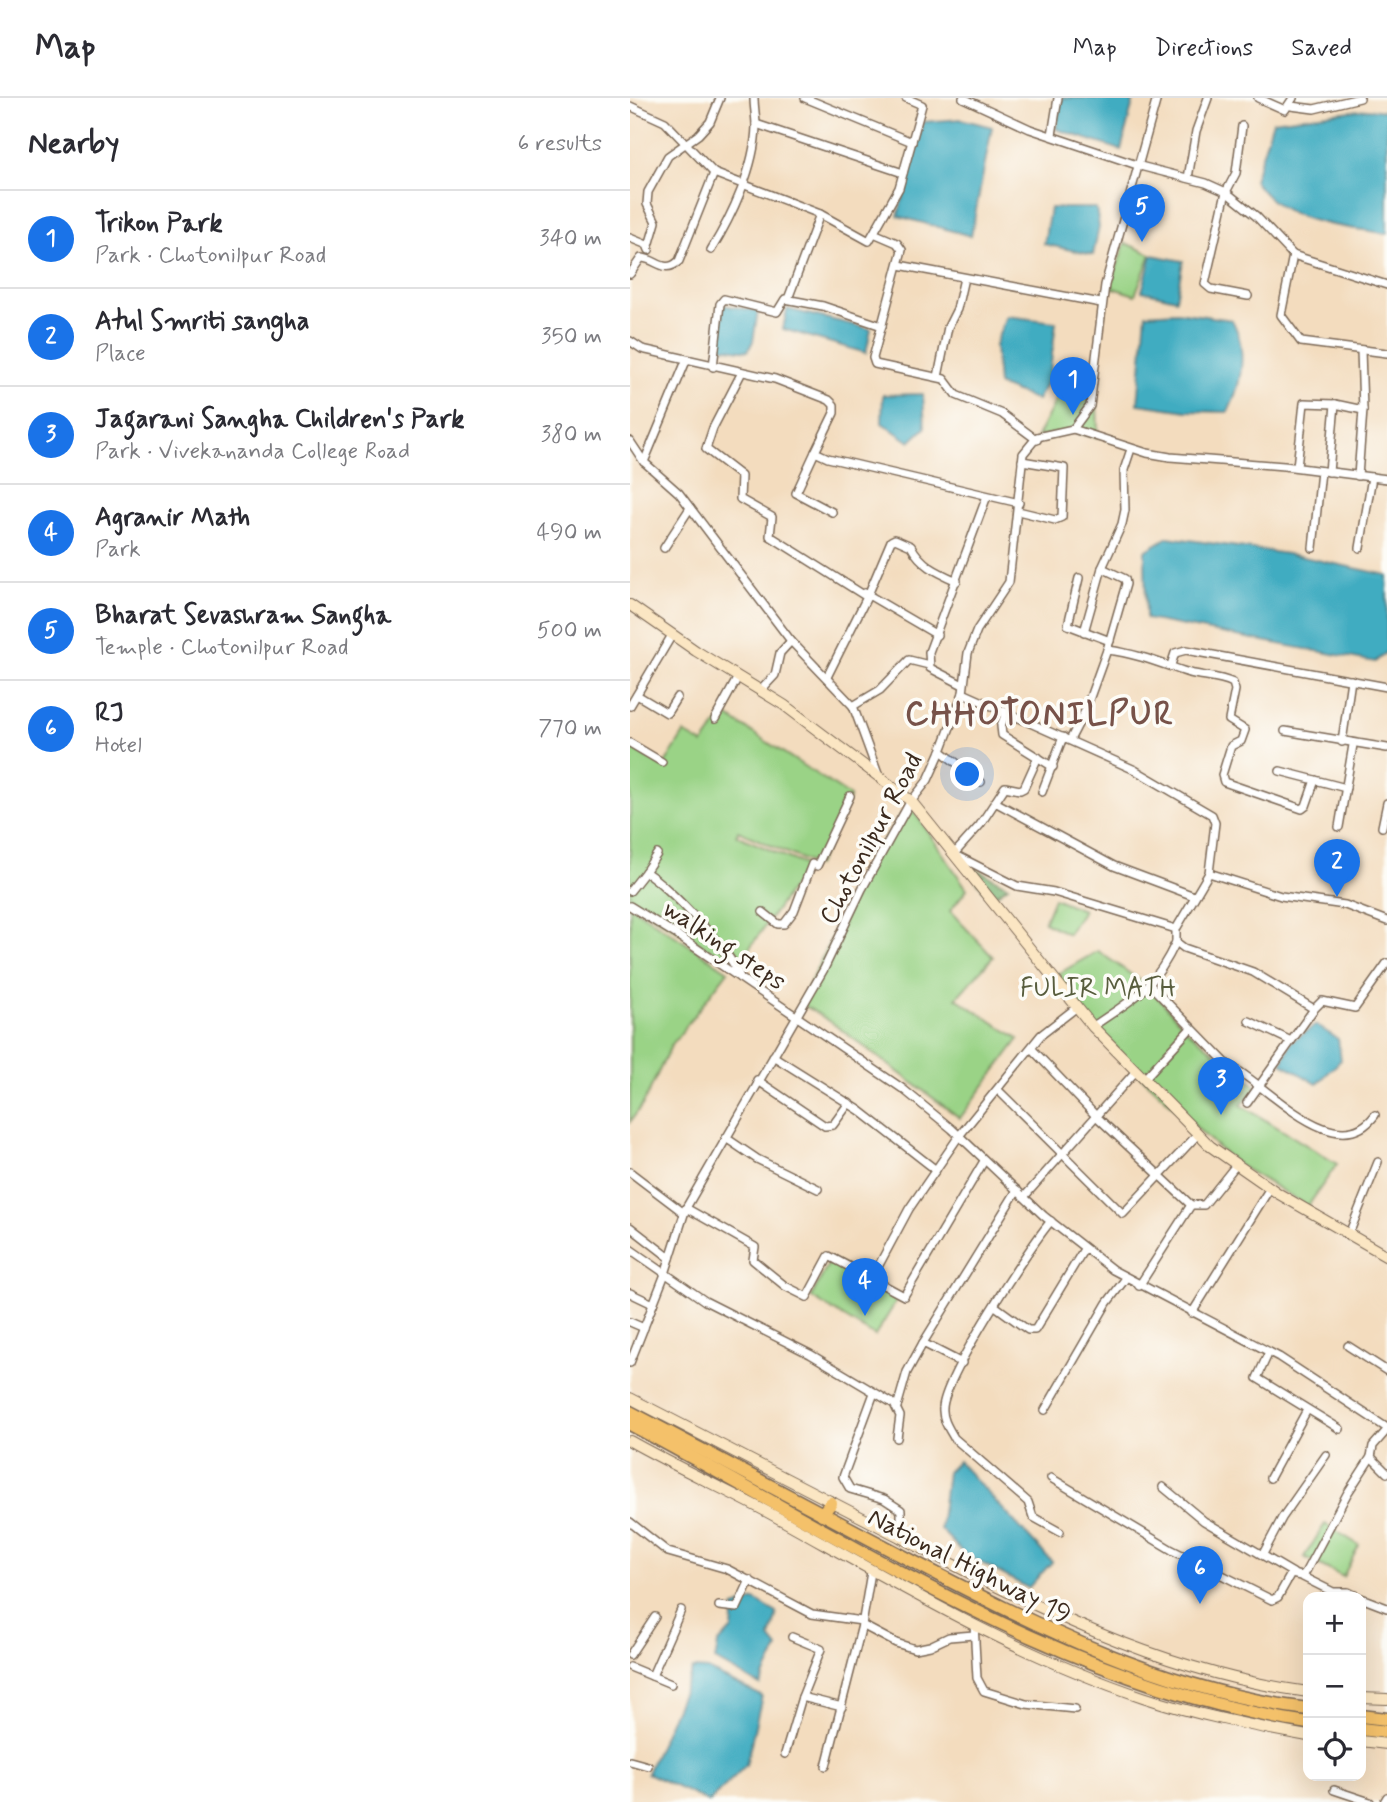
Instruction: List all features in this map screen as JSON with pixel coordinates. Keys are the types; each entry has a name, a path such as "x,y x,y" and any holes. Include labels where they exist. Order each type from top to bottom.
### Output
{"highway":[{"path":"630,1398 633,1421 951,1597 1066,1654 1199,1700 1303,1722"},
{"name":"National Highway 19","path":"633,1421 822,1514 996,1605 1100,1653 1212,1690 1303,1708"},
{"path":"822,1514 831,1503"},
{"path":"1366,1717 1387,1719"},
{"path":"1366,1730 1387,1732"}],"main road":[{"path":"630,605 672,635 761,690 911,801 1092,1027 1198,1134 1270,1188 1349,1234 1386,1252"},
{"path":"630,1398 1025,1602 1107,1639 1183,1664 1303,1691"},
{"path":"630,1440 770,1514 974,1630 1144,1698 1251,1725 1303,1734"},
{"path":"1366,1698 1387,1699"},
{"path":"1366,1742 1387,1744"}],"street":[{"path":"647,258 656,222 646,204 648,192 668,156 710,122 720,98"},
{"path":"711,250 727,225 743,185 756,124 754,98"},
{"path":"805,98 912,142"},
{"path":"630,106 665,122 714,173 820,214 866,241 876,234 894,200 912,142 922,102 906,98"},
{"path":"963,98 1003,119 1226,192 1273,232 1293,255 1387,285"},
{"path":"1052,135 1058,98"},
{"path":"1073,429 1090,406 1101,303 1157,98"},
{"path":"1188,178 1196,131 1208,98"},
{"path":"1258,98 1282,110 1292,102 1314,110 1360,98"},
{"path":"756,124 903,173"},
{"path":"1242,126 1236,173 1226,192 1205,284 1211,289 1248,296"},
{"path":"630,274 636,260 647,258 664,267 673,267 679,261 714,173"},
{"path":"713,367 721,301 777,312 788,299 820,214"},
{"path":"876,234 901,246 899,265 873,358 875,364 939,377 949,382 956,395 1002,415 1037,440"},
{"path":"630,238 649,246"},
{"path":"1293,255 1282,308 1283,320 1306,344 1387,353"},
{"path":"899,265 1101,303"},
{"path":"939,377 948,327 964,278"},
{"path":"788,299 823,306 882,326"},
{"path":"630,341 642,349 742,372 793,386 829,400 834,405 834,413 796,493 832,512"},
{"path":"1357,476 1363,410 1361,350"},
{"path":"644,462 685,361"},
{"path":"742,372 713,428 706,449 741,476 740,499 772,517 770,536 937,635"},
{"path":"1297,467 1302,406 1308,402 1363,410"},
{"path":"1313,548 1335,404"},
{"path":"815,452 835,461 987,496 1055,520 1062,517 1064,468 1022,461 1029,443 1073,429 1131,449 1170,457 1297,467 1387,479"},
{"path":"630,441 644,462 673,486 791,641 853,706 878,775"},
{"path":"1084,632 1102,568 1122,524 1125,510 1124,470 1131,449"},
{"name":"Chotonilpur Road","path":"630,1363 665,1274 685,1210 757,1080 796,1017 911,801 928,780 941,751 962,689 977,630 1009,582 1022,461"},
{"path":"1360,548 1372,477"},
{"path":"929,665 929,652 987,496"},
{"path":"664,548 690,508"},
{"path":"827,677 866,600 866,594 891,541 895,539 911,546 916,558 930,568 957,580"},
{"path":"1042,792 1067,738 1085,711 1110,641 1126,582 1102,568"},
{"path":"1079,578 1068,622 1070,627 1110,641"},
{"path":"630,706 672,635"},
{"path":"761,690 775,675 780,653 791,641"},
{"path":"1107,650 1228,680 1235,686 1228,720 1245,730 1241,741 1231,746 1222,775 1224,782 1302,809 1306,806 1315,780"},
{"path":"1171,665 1175,653 1186,650 1387,687"},
{"path":"853,706 880,690 909,660 929,665 936,673 962,689 1006,712 1135,770 1212,815 1215,823 1209,873 1176,929 1176,942 1150,985 1092,1027"},
{"path":"715,719 738,677"},
{"path":"1342,742 1351,680"},
{"path":"637,695 667,713 677,697"},
{"path":"1006,712 1001,726 1002,735 1053,767"},
{"path":"1285,731 1387,749"},
{"path":"630,743 662,762"},
{"path":"1339,827 1353,744"},
{"path":"941,751 981,782"},
{"path":"1038,757 1024,788 1020,790 1005,787 978,829 954,854 1017,886 1054,892 1176,929"},
{"path":"1280,771 1346,788"},
{"path":"763,912 778,923 784,924 794,911 850,796"},
{"path":"995,802 1114,866 1194,896"},
{"path":"1382,827 1387,803"},
{"path":"630,891 657,854"},
{"path":"645,872 679,900 737,966 741,979"},
{"path":"1209,873 1281,896 1345,905 1387,921"},
{"name":"walking steps","path":"630,906 893,1081 959,1136 1051,1222 1084,1249 1139,1286 1269,1352 1387,1429"},
{"path":"1176,942 1184,948 1253,972 1314,1009"},
{"path":"1247,1102 1261,1087 1291,1041 1322,1001 1355,1008 1387,965"},
{"path":"1150,985 1227,1064 1241,1070 1314,1124 1342,1134 1363,1130 1375,1115"},
{"path":"872,1279 909,1209 959,1136 999,1091 1051,1024 1077,1007"},
{"path":"1249,1021 1291,1041"},
{"path":"1144,1079 1191,1028"},
{"path":"1032,1049 1096,1116 1191,1205 1204,1205 1236,1164"},
{"path":"773,1056 849,1103 936,1170"},
{"path":"1024,1197 1136,1071"},
{"path":"757,1080 825,1126 833,1125 849,1103"},
{"path":"999,1091 1123,1214 1198,1134"},
{"path":"726,1138 757,1159 818,1189"},
{"path":"630,1172 685,1210 755,1247 753,1259 785,1286 807,1297 828,1256 905,1295 984,1161"},
{"path":"1349,1234 1378,1162"},
{"path":"1192,1313 1270,1188"},
{"path":"897,1438 900,1416 897,1407 907,1372 1017,1190"},
{"path":"1139,1286 1191,1205"},
{"path":"1051,1222 995,1306 946,1391 943,1408 947,1426 954,1438 1028,1502 1033,1517 1060,1532"},
{"path":"630,1227 670,1258"},
{"path":"630,1249 705,1301 810,1354 897,1407"},
{"path":"995,1306 1028,1330 1035,1330 1084,1249"},
{"path":"1045,1410 1107,1303 1126,1278"},
{"path":"630,1293 653,1304"},
{"path":"630,1322 644,1328"},
{"path":"923,1343 962,1363"},
{"path":"1348,1346 1387,1371"},
{"path":"1269,1352 1256,1373 1257,1378 1340,1429"},
{"path":"874,1394 844,1477 850,1489 884,1499 901,1510 901,1522 895,1535"},
{"path":"1270,1478 1307,1410"},
{"path":"1051,1478 1172,1550 1268,1600 1275,1599 1297,1575 1371,1457 1373,1446 1387,1429"},
{"path":"1264,1553 1282,1518 1326,1455"},
{"path":"1371,1457 1387,1474"},
{"path":"1163,1487 1204,1521 1264,1553 1297,1575 1333,1592"},
{"path":"630,1522 668,1552 727,1569 812,1614 862,1623 895,1643 915,1648 930,1646 974,1630 977,1678 984,1690 992,1696 1026,1704 1075,1709"},
{"path":"826,1766 862,1623 871,1572"},
{"path":"719,1606 737,1608 750,1580"},
{"path":"1366,1600 1387,1608"},
{"path":"652,1676 681,1610"},
{"path":"630,1655 655,1617"},
{"path":"785,1754 802,1697 821,1649 792,1637"},
{"path":"630,1667 671,1684"},
{"path":"802,1697 842,1707"},
{"path":"630,1760 648,1766"},
{"path":"1334,1790 1370,1802"},
{"path":"1384,1802 1387,1797"}],"green space":[{"path":"1125,243 1151,254 1135,295 1110,287"},
{"path":"1058,396 1097,400 1098,438 1068,431 1037,437"},
{"path":"724,714 850,796 817,866 738,831 736,835 807,866 737,966 630,902 630,747 663,767 684,733 703,744"},
{"path":"909,804 967,889 950,911 993,957 956,998 1019,1039 960,1118 831,1022 800,1003 870,858"},
{"path":"962,861 1008,886 990,899"},
{"path":"1054,898 1083,910 1068,934 1044,922"},
{"path":"630,906 728,971 671,1046 643,1104 630,1122"},
{"name":"FULIR MATH","path":"1098,951 1149,987 1186,1029 1257,1087 1241,1105 1337,1164 1308,1206 1237,1164 1214,1144 1141,1076 1053,977"},
{"path":"831,1259 899,1297 875,1336 811,1297"},
{"path":"1325,1524 1359,1545 1343,1577 1304,1557"}],"water":[{"path":"1061,98 1134,98 1121,150 1056,129"},
{"path":"1367,109 1387,111 1387,234 1331,225 1296,214 1266,195 1254,180 1273,121"},
{"path":"961,119 992,127 971,236 898,216 923,122"},
{"path":"1050,208 1096,208 1099,227 1093,255 1044,244"},
{"path":"1152,255 1183,261 1176,299 1142,291"},
{"path":"723,305 758,311 753,341 748,351 720,347"},
{"path":"787,309 871,329 866,353 783,329"},
{"path":"1177,312 1232,320 1240,343 1241,366 1237,390 1228,412 1187,411 1138,404 1146,314"},
{"path":"1006,316 1056,322 1049,379 1037,400 998,385 995,345"},
{"path":"923,394 925,428 910,442 882,423 883,395"},
{"path":"1168,537 1294,555 1387,575 1387,652 1375,662 1146,619 1145,551"},
{"path":"1316,1025 1338,1039 1341,1060 1317,1084 1282,1063 1291,1042"},
{"path":"958,1461 1052,1562 1028,1588 963,1553 940,1529 947,1472"},
{"path":"755,1600 777,1613 770,1638 778,1648 760,1685 715,1660 718,1644 732,1629 734,1607"},
{"path":"693,1669 708,1670 762,1696 746,1765 709,1802 647,1773"}],"place":[{"name":"Bharat Sevashram Sangha","path":"1142,242"},
{"name":"Trikon Park","path":"1073,415"},
{"name":"Atul Smriti sangha","path":"1337,897"},
{"name":"Jagarani Sangha Children's Park","path":"1221,1115"},
{"name":"Agranir Math","path":"865,1316"},
{"name":"RJ","path":"1200,1604"}],"district":[{"name":"CHHOTONILPUR","path":"1040,712"}]}
